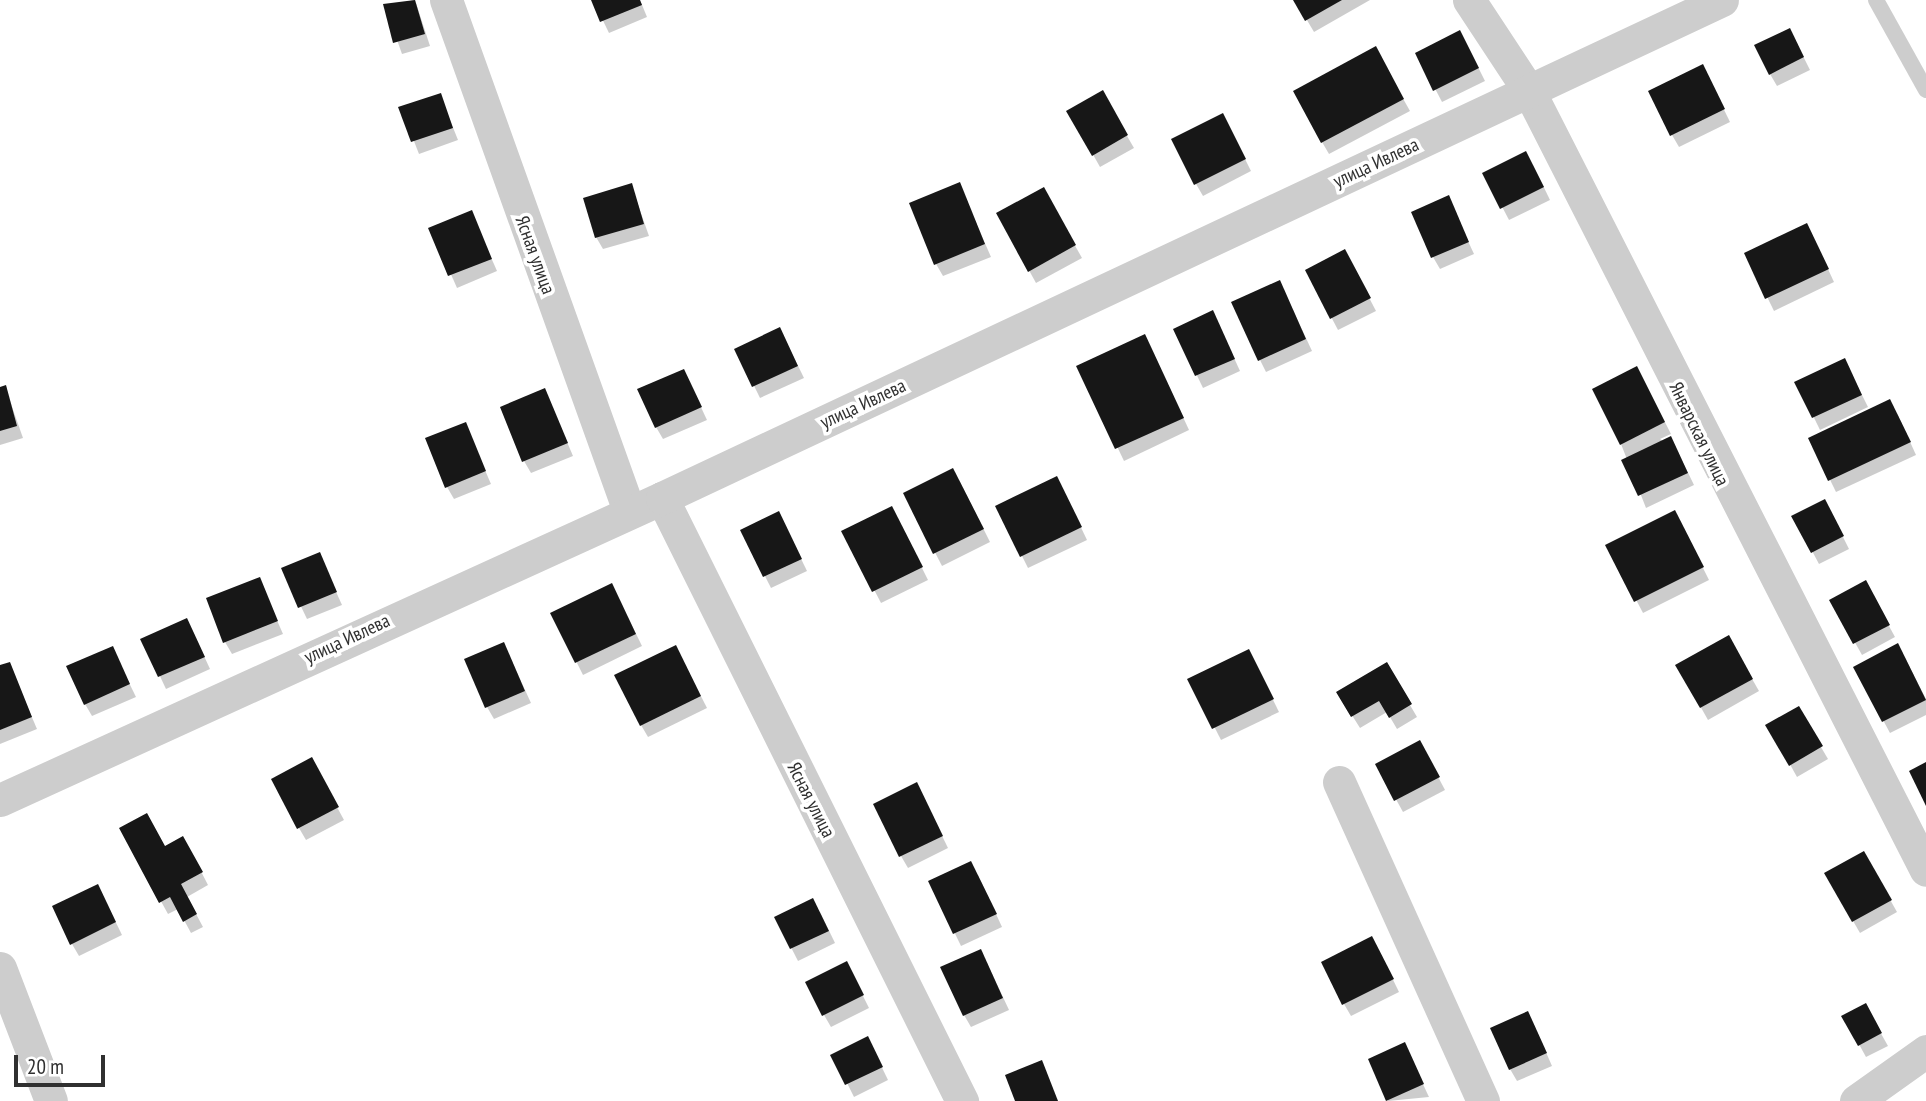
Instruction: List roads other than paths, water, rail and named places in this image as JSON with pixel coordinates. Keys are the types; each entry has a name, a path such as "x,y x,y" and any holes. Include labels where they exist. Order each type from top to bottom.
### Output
{"street":[{"name":"Ясная улица","path":"446,0 628,508"},
{"name":"Январская улица","path":"1469,0 1529,91 1926,870"},
{"name":"улица Ивлева","path":"0,800 628,508 662,498 1722,0"},
{"name":"Ясная улица","path":"662,498 961,1101"},
{"path":"1339,782 1483,1101"},
{"path":"0,968 51,1101"},
{"path":"1856,1101 1926,1051"}],"lane":[{"path":"1876,0 1926,90"}]}
